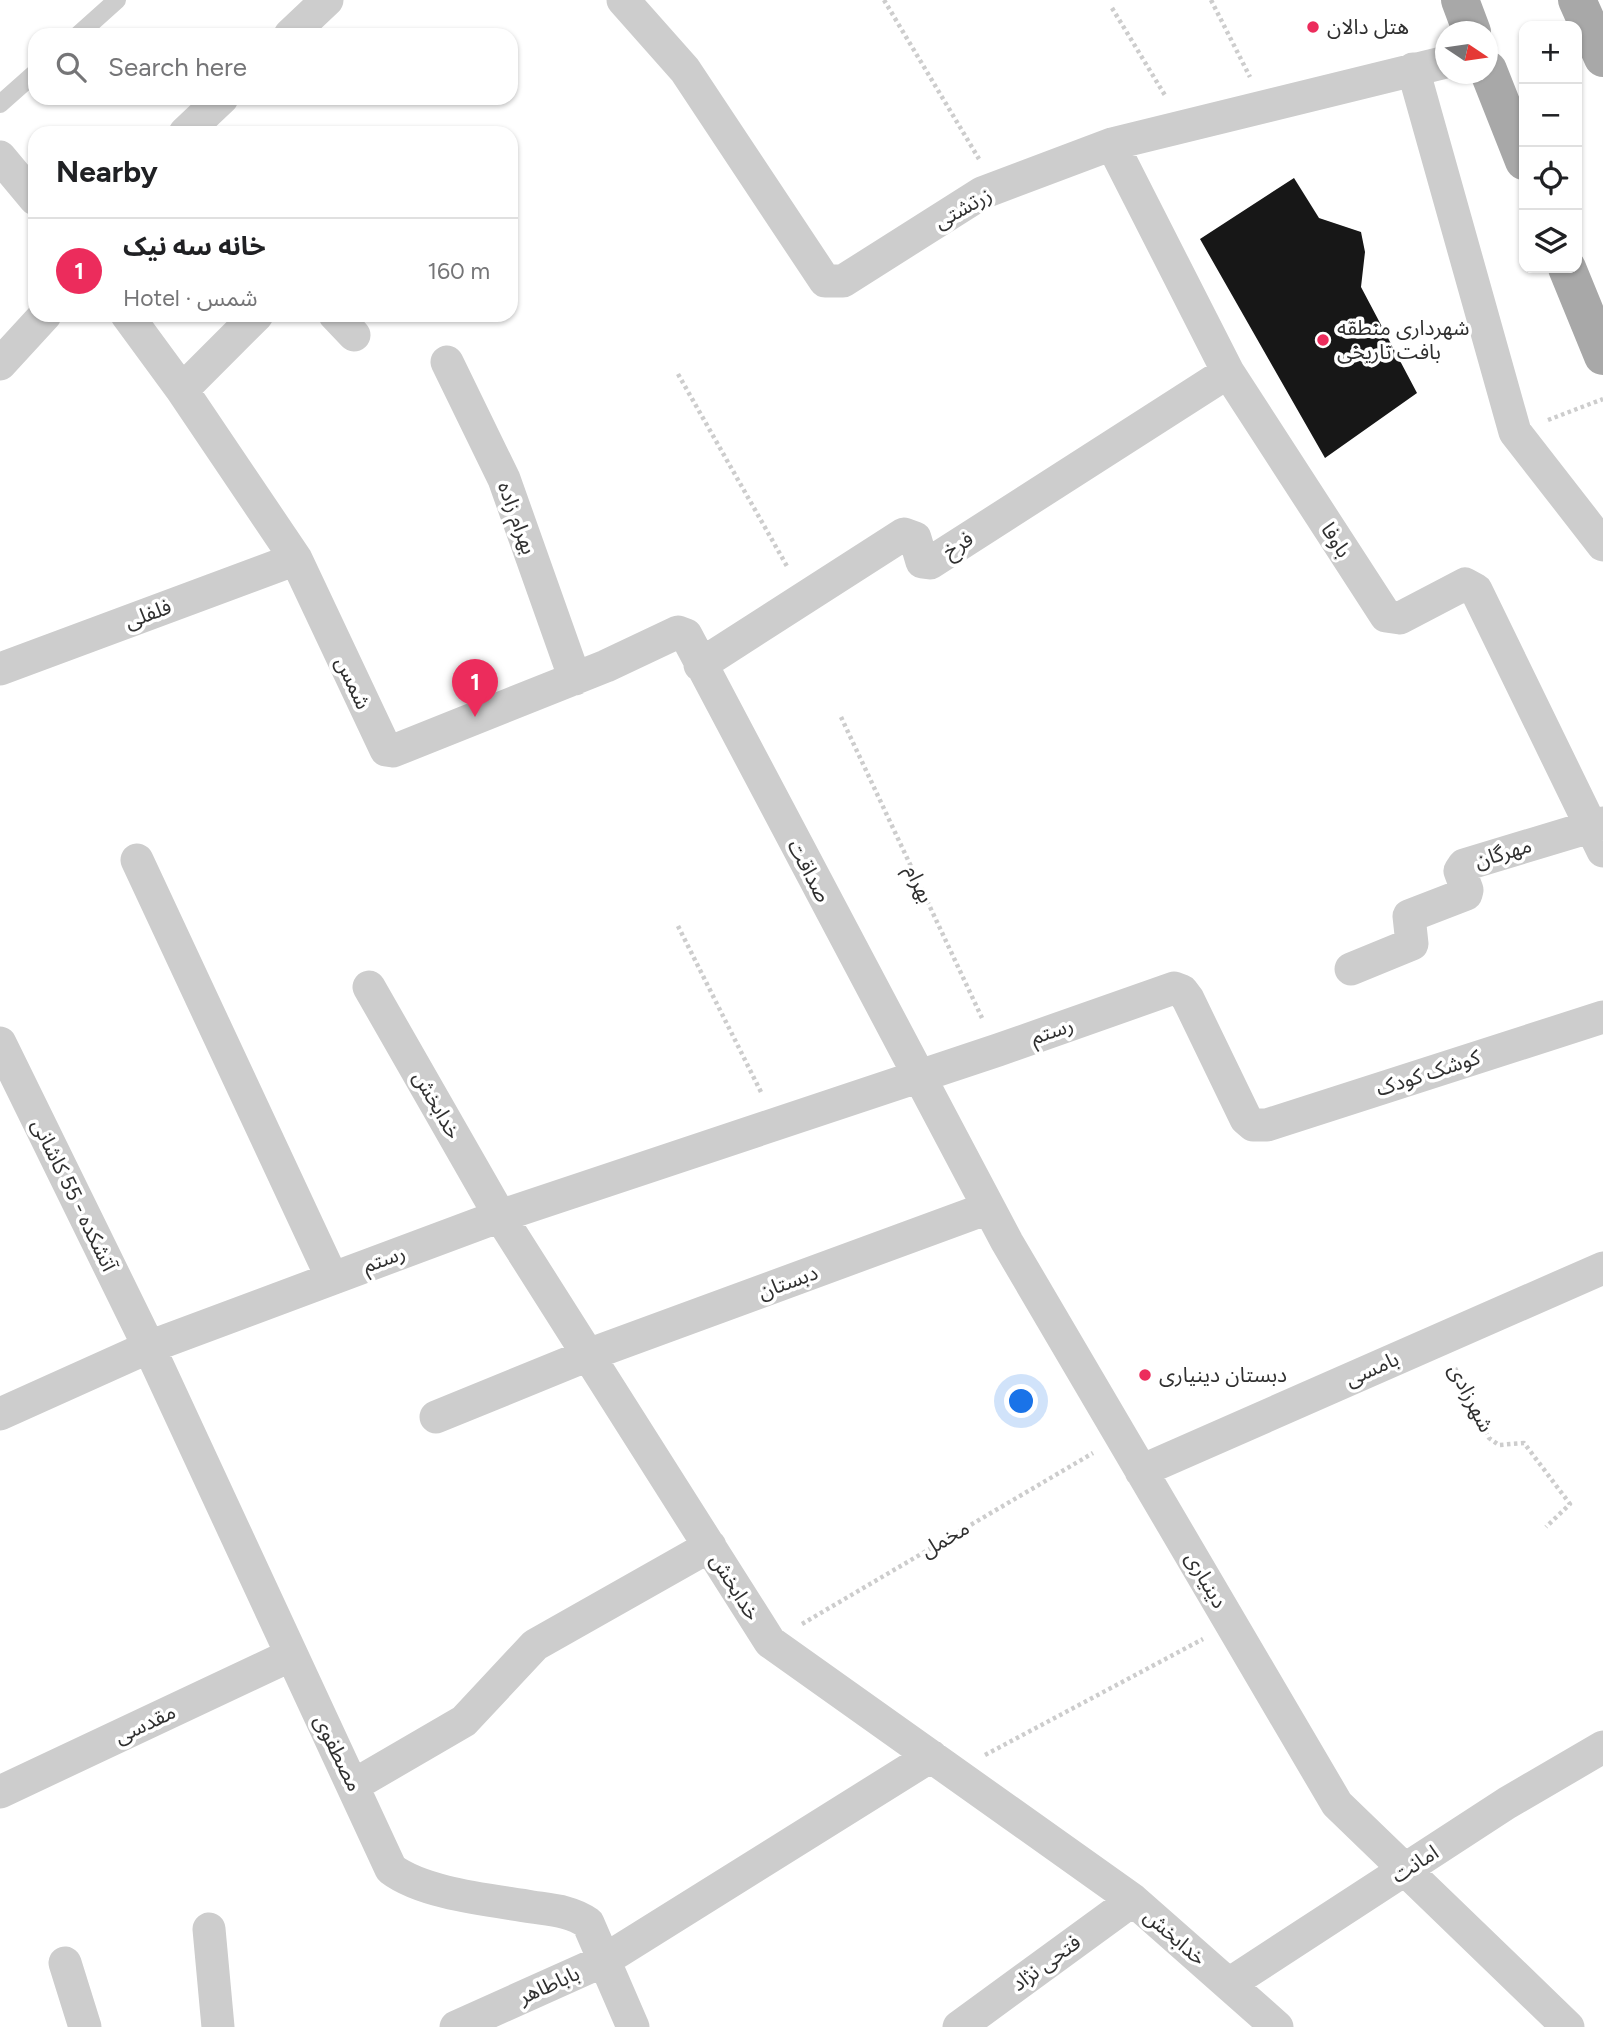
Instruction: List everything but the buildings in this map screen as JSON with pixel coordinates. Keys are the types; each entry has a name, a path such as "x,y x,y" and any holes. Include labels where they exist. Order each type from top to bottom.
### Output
{"main road":[{"path":"1460,0 1468,21"},
{"path":"1577,0 1603,58"},
{"path":"1494,84 1519,148"},
{"path":"1570,273 1594,315 1603,356"}],"street":[{"path":"297,28 327,0"},
{"name":"زرتشتی","path":"623,0 685,70 825,281 843,281 982,193 1112,144 1435,64"},
{"path":"1413,69 1515,432 1603,545"},
{"path":"192,126 215,105"},
{"name":"باوفا","path":"1112,144 1228,372 1386,616 1400,618 1465,584 1476,590 1599,833"},
{"path":"0,157 28,191"},
{"path":"0,364 39,322"},
{"name":"شمس","path":"132,322 182,390 296,559 386,750 393,751 575,679 678,632 686,635 699,665"},
{"path":"182,390 250,322"},
{"name":"بهرام زاده","path":"447,362 503,479 575,679"},
{"name":"فرخ","path":"699,665 904,534 915,538 922,562 930,563 1228,372"},
{"name":"فلفلی","path":"0,669 296,559"},
{"name":"صداقت","path":"699,665 918,1076"},
{"name":"مهرگان","path":"1351,969 1412,944 1409,916 1466,894 1460,870 1464,865 1599,833"},
{"path":"137,860 332,1278"},
{"name":"خدابخش","path":"369,986 500,1216 770,1642 1133,1900 1277,2027"},
{"name":"رستم","path":"0,1414 149,1347 500,1216 998,1051 1174,988 1182,991 1188,999 1246,1119 1253,1125"},
{"name":"کوشک کودک","path":"1253,1125 1267,1125 1603,1017"},
{"name":"آتشکده - 55 کاشانی","path":"0,1043 149,1347"},
{"name":"دینیاری","path":"918,1076 988,1208 1337,1804 1568,2027"},
{"name":"دبستان","path":"436,1417 588,1355 988,1208"},
{"name":"بامسی","path":"1141,1471 1603,1268"},
{"name":"مصطفوی","path":"149,1347 289,1656 354,1785 391,1869 400,1877 486,1900 575,1913 588,1923 633,2027"},
{"path":"354,1785 464,1721 535,1645 710,1546"},
{"name":"مقدسی","path":"0,1792 289,1656"},
{"name":"امانت","path":"1229,1984 1507,1803 1603,1747"},
{"name":"باباطاهر","path":"456,2027 603,1961 942,1764"},
{"name":"فتحی نژاد","path":"959,2027 1133,1900"},
{"path":"209,1929 218,2027"},
{"path":"65,1963 85,2027"}],"lane":[{"path":"86,28 117,0"},
{"path":"0,104 28,79"}],"path":[{"path":"884,0 997,189"},
{"path":"1211,0 1265,106"},
{"path":"1112,8 1184,126"},
{"path":"678,374 806,599"},
{"path":"1515,432 1603,398"},
{"name":"بهرام","path":"841,717 998,1051"},
{"path":"677,926 776,1123"},
{"name":"شهرزادی","path":"1441,1339 1489,1438 1499,1444 1524,1443 1570,1504 1546,1527"},
{"name":"مخمل","path":"770,1642 1121,1436"},
{"path":"942,1764 1231,1624"}],"place":[{"name":"هتل دالان","path":"1313,27"},
{"name":"شهرداری منطقه بافت تاریخی","path":"1323,340"},
{"name":"خانه سه نیک","path":"475,717"},
{"name":"دبستان دینیاری","path":"1145,1375"}]}
